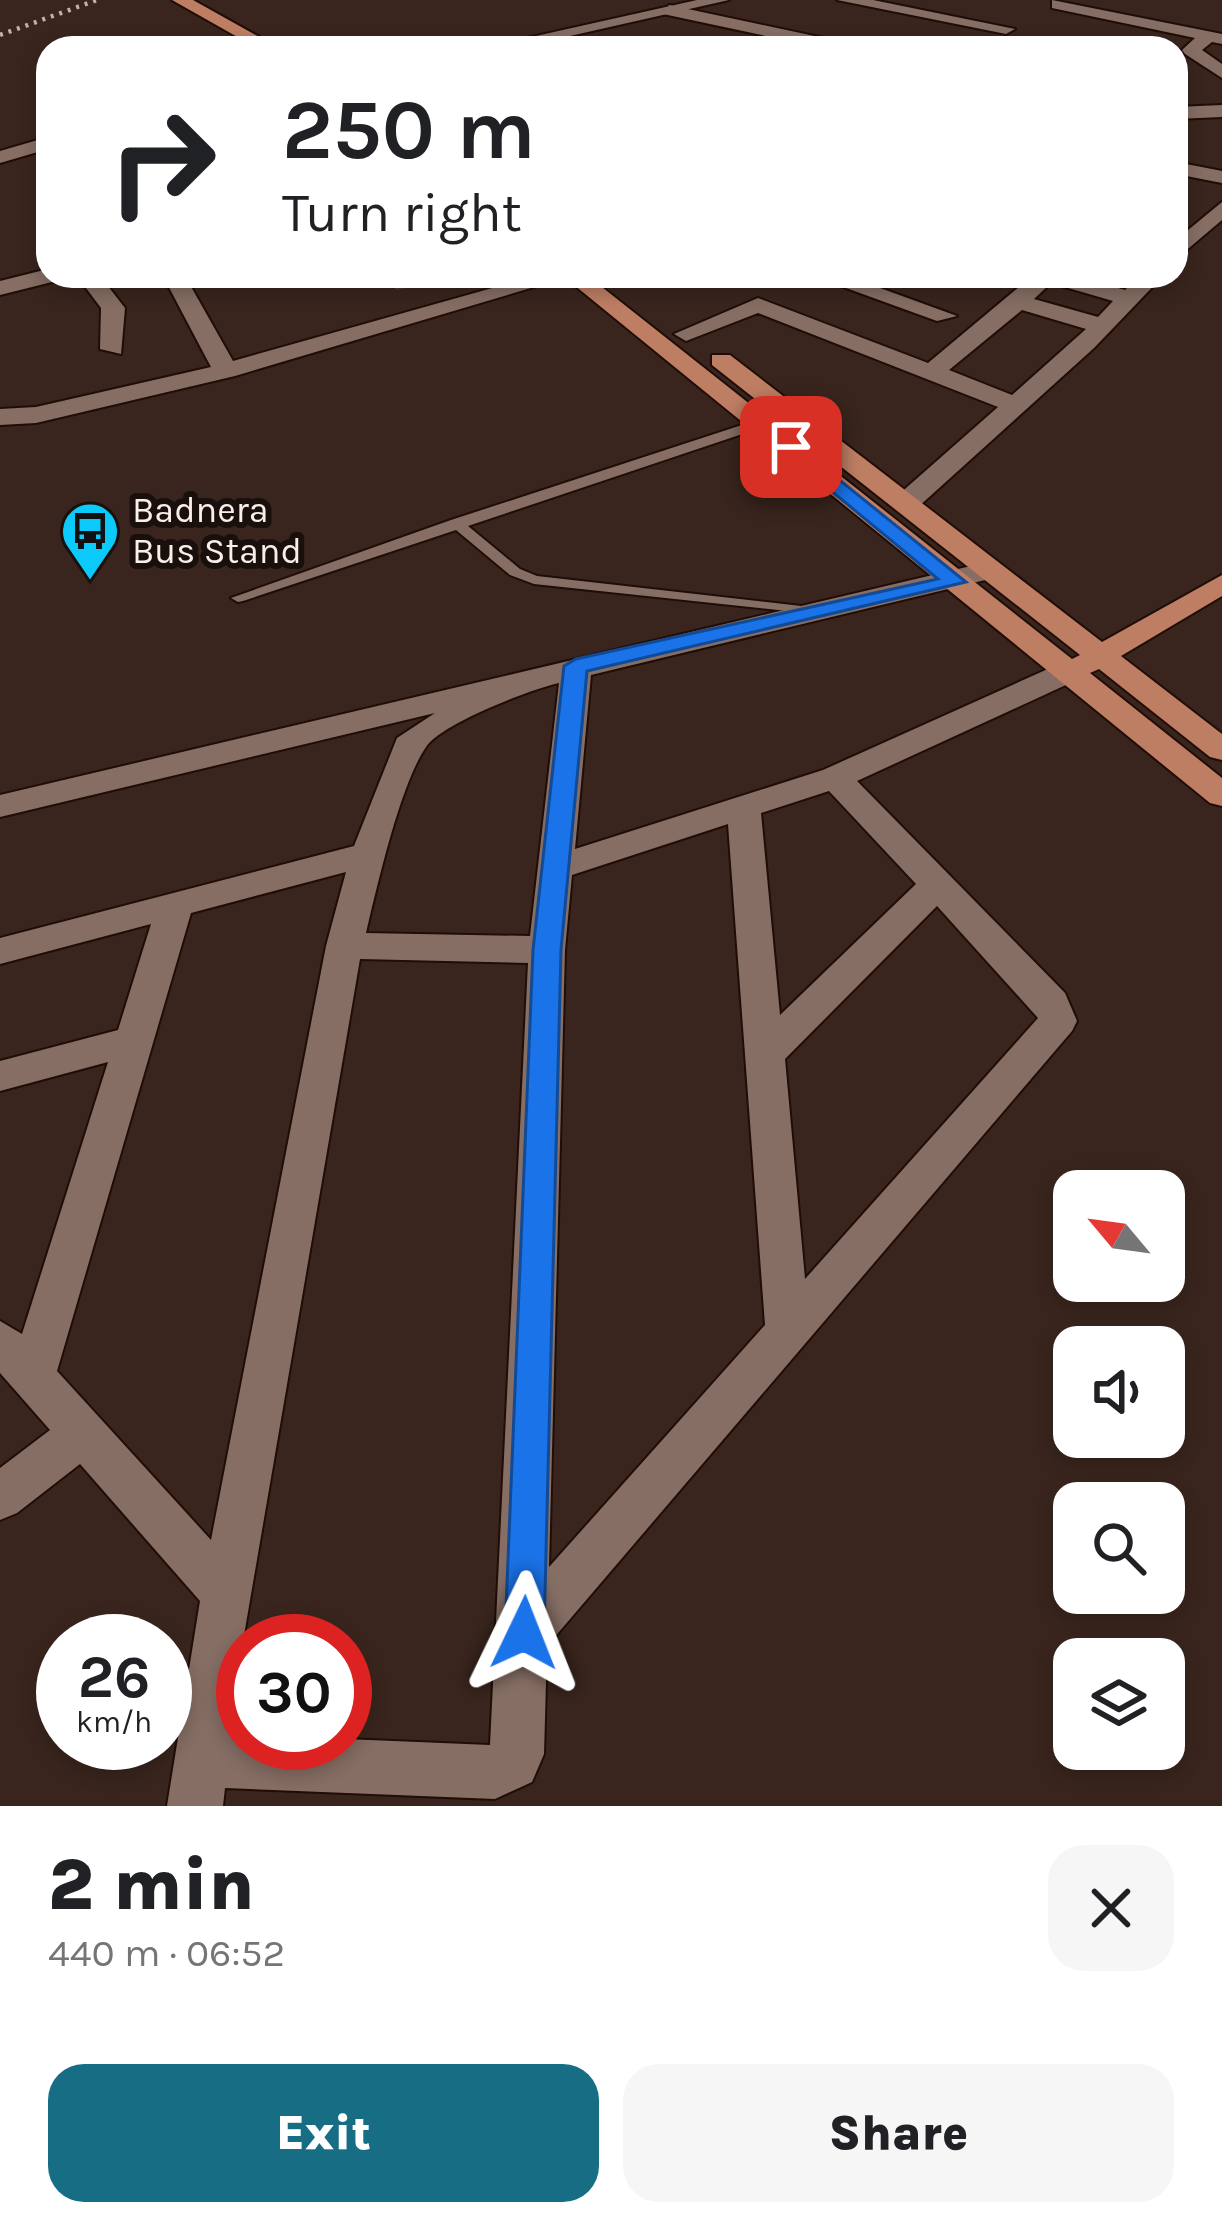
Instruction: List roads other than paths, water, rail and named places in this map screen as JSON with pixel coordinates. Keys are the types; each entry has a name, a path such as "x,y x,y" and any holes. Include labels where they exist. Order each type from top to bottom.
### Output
{"main road":[{"path":"180,0 248,36"},
{"path":"589,288 1222,796"},
{"path":"629,288 1222,750"},
{"path":"1070,671 1222,584"}],"street":[{"path":"519,36 672,5 721,0"},
{"path":"1055,1 1218,34"},
{"path":"1055,1 1218,34"},
{"path":"542,36 672,5 790,36"},
{"path":"842,5 908,11 1006,29"},
{"path":"866,36 908,11"},
{"path":"995,36 1026,16"},
{"path":"1119,34 1136,21"},
{"path":"796,36 813,25"},
{"path":"1188,48 1218,34"},
{"path":"1188,52 1222,71"},
{"path":"1188,112 1222,110"},
{"path":"6,150 36,146"},
{"path":"1188,170 1222,177"},
{"path":"1188,229 1222,208"},
{"path":"1188,232 1222,241"},
{"path":"0,288 36,279"},
{"path":"97,288 113,308 112,349"},
{"path":"181,288 226,371"},
{"path":"0,417 36,415 226,371 518,288"},
{"path":"873,288 945,316"},
{"path":"891,298 906,288"},
{"path":"929,374 1035,288"},
{"path":"1091,288 1130,299"},
{"path":"907,502 1141,288"},
{"path":"1018,302 1103,326"},
{"path":"686,334 758,305 1015,405"},
{"path":"0,806 992,570"},
{"path":"203,1760 505,1770 520,1741 547,950 576,666"},
{"path":"558,867 835,778 1070,671"},
{"path":"194,1806 226,1593 344,946 368,854 413,738 502,689"},
{"path":"524,1633 1058,1021 1052,1003 835,778"},
{"path":"744,810 761,1058 788,1334"},
{"path":"0,951 368,854"},
{"path":"761,1058 937,884"},
{"path":"32,1377 176,906"},
{"path":"344,946 547,950"},
{"path":"0,1076 133,1041"},
{"path":"0,1341 226,1593"},
{"path":"0,1498 83,1433"}],"lane":[{"path":"238,598 791,413"},
{"path":"456,524 515,572 534,580 810,611"}],"railway":[{"path":"0,35 97,0"}],"place":[{"name":"Badnera Bus Stand","path":"90,582"}]}
